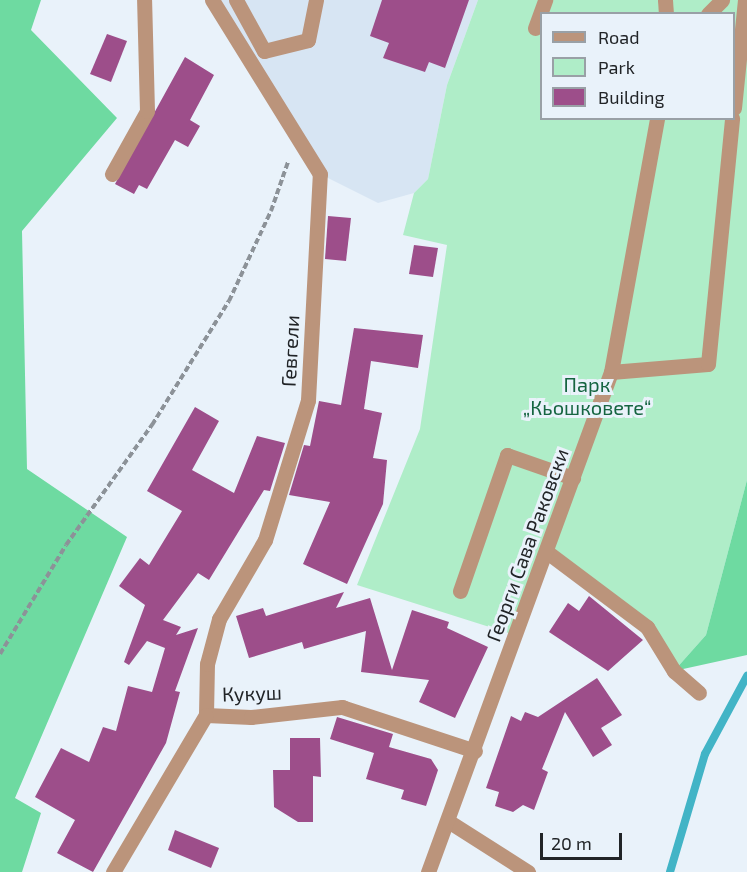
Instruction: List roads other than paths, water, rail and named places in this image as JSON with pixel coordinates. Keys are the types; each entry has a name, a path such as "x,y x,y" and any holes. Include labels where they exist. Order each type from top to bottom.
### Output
{"street":[{"path":"112,174 147,111 144,0"},
{"name":"Гевгели","path":"206,715 207,664 219,619 266,540 308,400 320,174 212,0"},
{"path":"236,0 264,51 308,40 316,0"},
{"path":"710,12 722,0"},
{"path":"735,97 744,0"},
{"path":"535,28 540,14"},
{"name":"Георги Сава Раковски","path":"428,872 475,751 611,372 657,120"},
{"path":"611,372 708,364 732,120"},
{"path":"460,591 507,455 573,478"},
{"path":"547,552 646,627 674,671 699,693"},
{"name":"Кукуш","path":"113,872 206,715 251,717 342,707 475,751"},
{"path":"448,821 528,872"}],"waterway":[{"path":"670,872 705,754 747,676"}],"park label":[{"name":"Парк „Кьошковете“","path":"587,396"}]}
